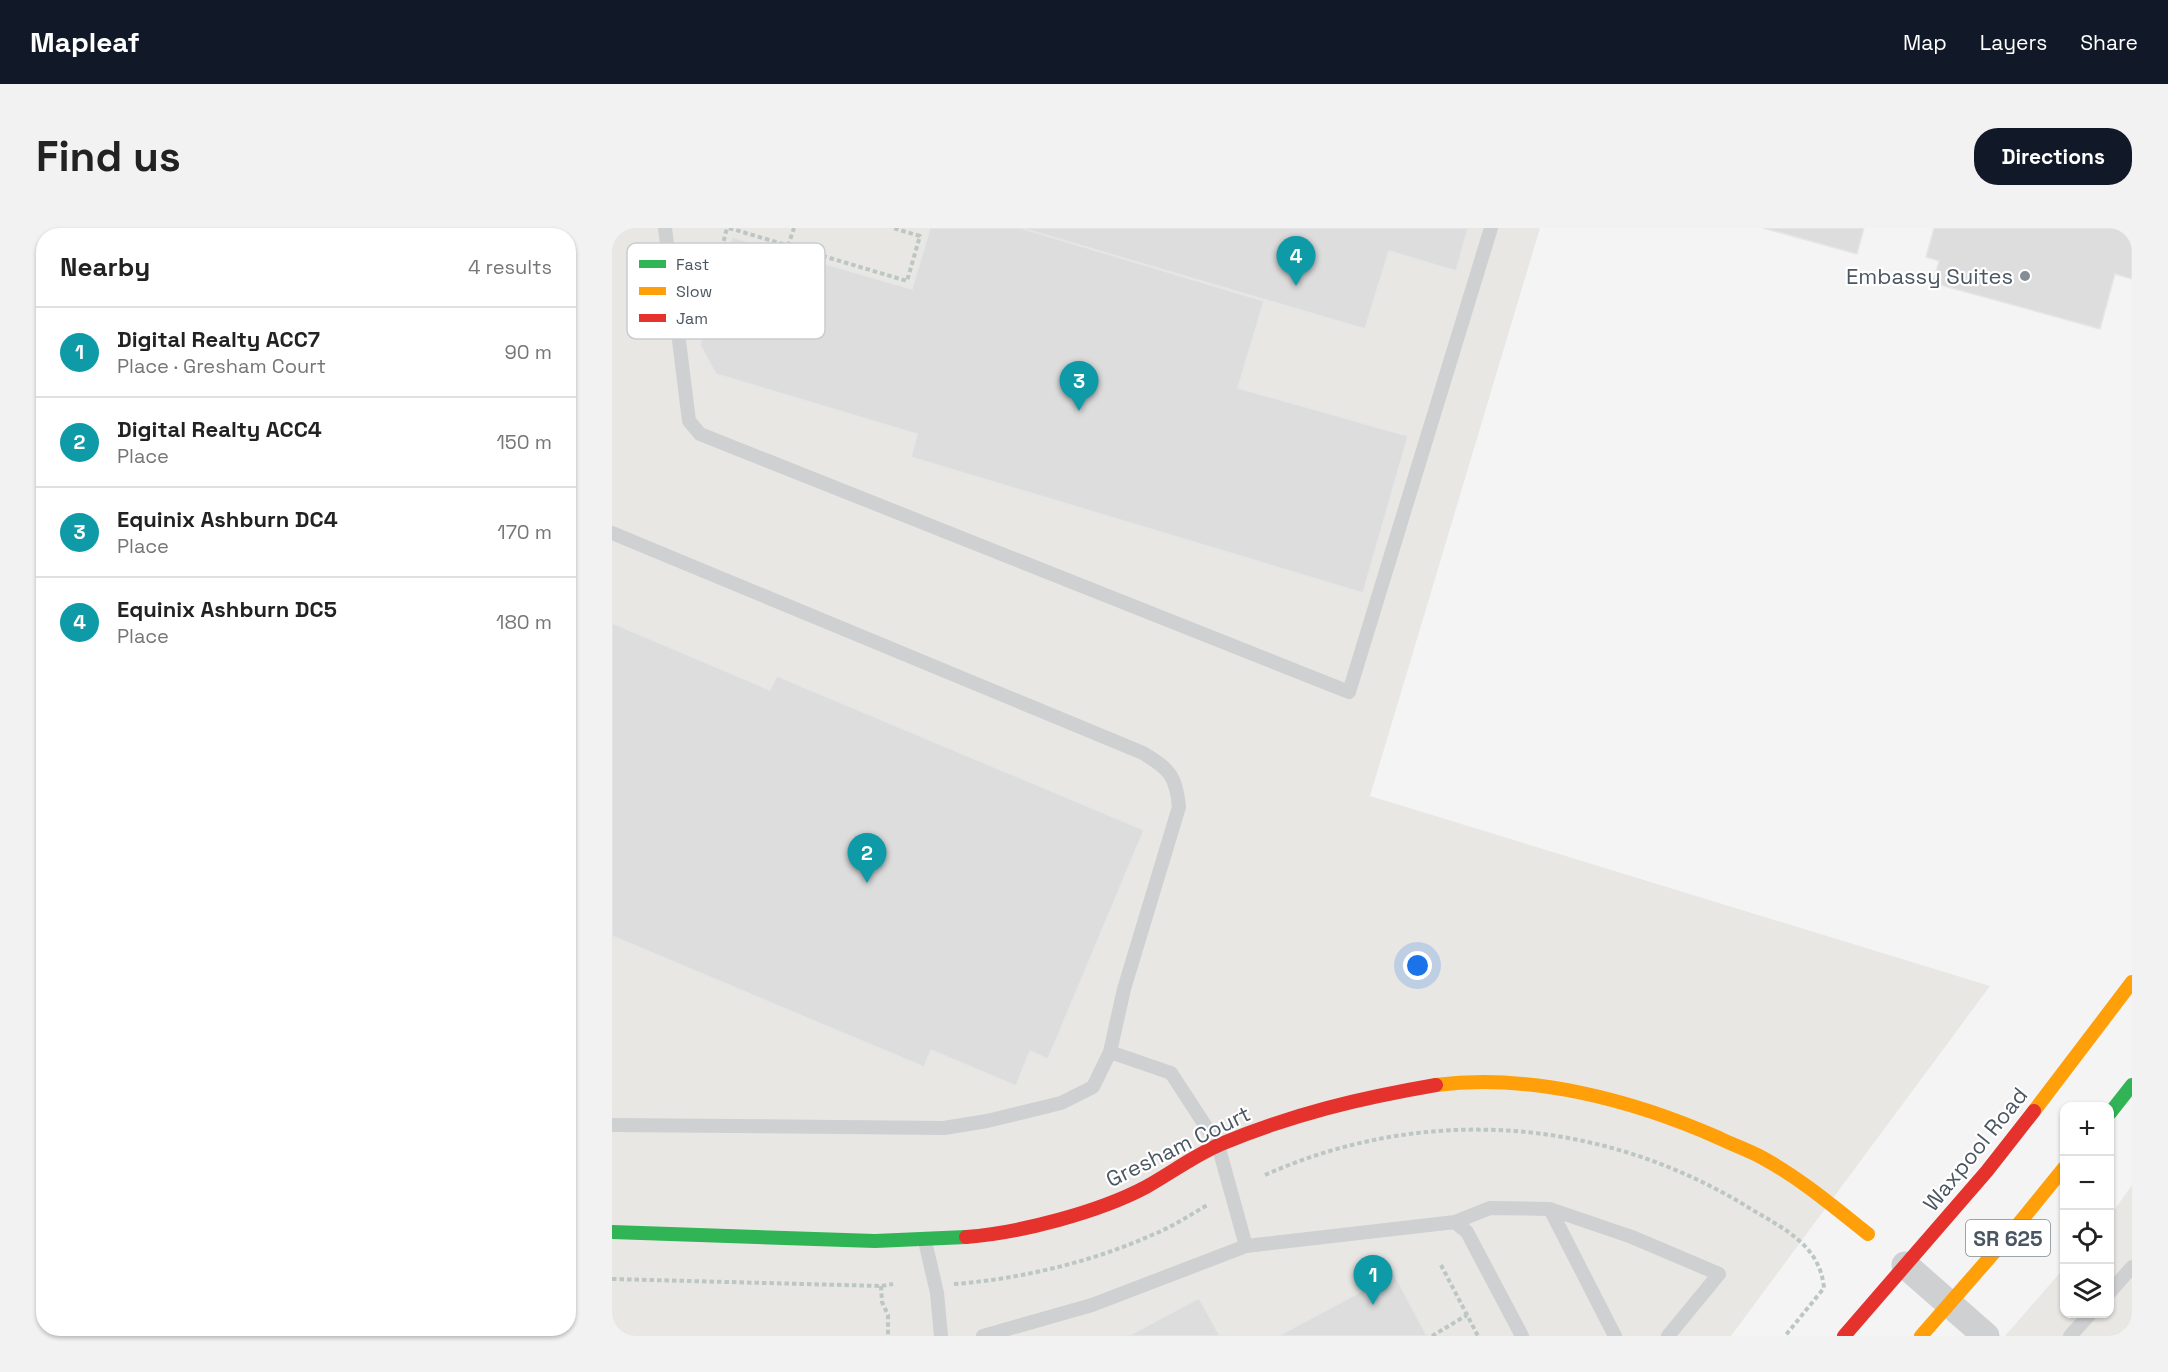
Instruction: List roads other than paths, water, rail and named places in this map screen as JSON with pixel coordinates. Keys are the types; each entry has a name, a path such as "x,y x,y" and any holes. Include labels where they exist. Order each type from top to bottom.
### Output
{"street":[{"name":"Waxpool Road","path":"1844,1336 1987,1171 2132,982"},
{"name":"Gresham Court","path":"612,1232 875,1241 925,1240 1026,1228 1108,1204 1144,1188 1218,1145 1294,1116 1375,1095 1439,1084 1509,1083 1600,1096 1682,1122 1761,1157 1811,1189 1868,1234"},
{"path":"2114,1107 2132,1085"},
{"name":"SR 625","path":"1921,1336 2060,1173"},
{"path":"1905,1265 1986,1336"}],"lane":[{"path":"665,228 667,243"},
{"path":"679,339 689,421 700,434 1349,692 1491,228"},
{"path":"612,533 1143,753 1166,767 1177,788 1179,807 1124,988 1110,1052 1093,1087 1061,1103 987,1121 944,1128 612,1125"},
{"path":"1110,1052 1171,1073 1218,1145 1246,1246"},
{"path":"983,1336 1092,1305 1246,1246 1455,1222 1490,1208 1550,1209 1632,1237 1719,1275 1668,1336"},
{"path":"1550,1209 1615,1336"},
{"path":"1455,1222 1467,1232 1522,1336"},
{"path":"925,1240 937,1293 941,1336"},
{"path":"2114,1287 2132,1267"},
{"path":"2070,1336 2086,1318"}],"place":[{"name":"Embassy Suites","path":"2025,276"},
{"name":"Equinix Ashburn DC5","path":"1296,286"},
{"name":"Equinix Ashburn DC4","path":"1079,411"},
{"name":"Digital Realty ACC4","path":"867,883"},
{"name":"Digital Realty ACC7","path":"1373,1305"}]}
